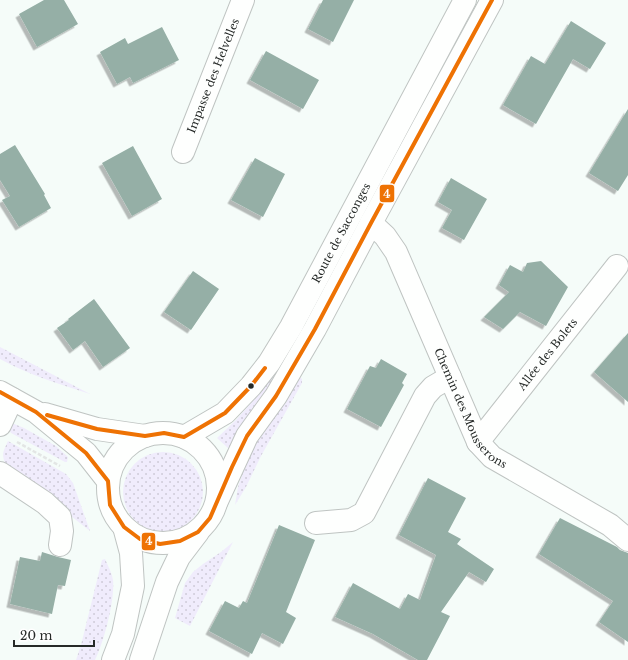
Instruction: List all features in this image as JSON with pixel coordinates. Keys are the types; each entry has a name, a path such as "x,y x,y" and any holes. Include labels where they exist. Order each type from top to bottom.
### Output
{"street":[{"name":"Impasse des Helvelles","path":"183,152 243,0"},
{"name":"Route de Sacconges","path":"184,436 225,414 251,386 269,363 291,327 465,0"},
{"name":"Route de Sacconges","path":"217,501 247,436 276,396 316,329 371,223 492,0"},
{"name":"Chemin des Mousserons","path":"371,223 385,236 396,252 478,442 492,457 610,525 628,540"},
{"name":"Allée des Bolets","path":"478,442 617,266"},
{"path":"316,523 351,520 364,514 425,396 433,387 450,377"},
{"path":"0,425 6,396 36,412 86,453 108,481"},
{"path":"36,412 97,429 145,436 164,433 184,436 201,447 213,462 219,482 217,501 210,518 180,557 167,582 142,660"},
{"path":"113,660 123,634 133,586 131,553 124,527 110,506 108,481 114,462 127,446 145,436"},
{"path":"0,473 45,503 60,517 62,531 60,545"},
{"path":"124,527 140,539 160,544 180,541 198,532"}],"shaded area":[{"path":"0,347 90,394 56,383 11,365 0,359"},
{"path":"277,369 285,370 229,449 217,438 252,402"},
{"path":"299,376 302,379 302,383 235,505 238,487 251,449"},
{"path":"12,423 56,446 68,457 67,462 11,433 9,430"},
{"path":"8,441 66,474 73,483 90,531 6,465 3,453"},
{"path":"155,452 171,452 192,463 203,484 203,500 192,521 171,532 155,532 141,526 134,521 129,514 123,500 123,484 129,470 134,463 141,458"},
{"path":"233,542 190,626 175,618 185,583 193,572"},
{"path":"105,559 111,572 113,588 111,609 105,632 95,660 76,660 102,560"}],"building":[{"path":"44,0 64,0 78,24 37,47 19,14"},
{"path":"323,0 354,0 333,42 308,29"},
{"path":"571,21 606,43 590,69 573,59 536,124 503,105 531,56 545,64"},
{"path":"162,27 179,60 133,83 130,77 117,84 100,52 125,38 128,44"},
{"path":"266,51 319,80 303,109 250,80"},
{"path":"628,109 628,175 618,191 589,173"},
{"path":"15,145 45,194 44,195 51,208 19,227 2,200 10,196 0,180 0,154"},
{"path":"133,146 162,199 132,216 102,163"},
{"path":"255,158 285,174 263,217 231,200"},
{"path":"451,178 487,199 464,240 442,228 452,210 438,202"},
{"path":"541,261 568,287 546,326 520,312 503,329 484,317 509,292 499,285 510,265 523,272 527,263"},
{"path":"193,271 219,289 191,330 164,312"},
{"path":"94,299 130,348 103,367 85,341 73,350 57,328"},
{"path":"628,333 628,402 594,372"},
{"path":"381,359 407,374 402,383 404,385 381,427 347,409 370,366 376,368"},
{"path":"428,478 466,498 448,532 461,539 457,544 494,569 486,582 469,572 441,612 450,616 427,660 418,660 373,634 335,617 353,583 400,609 408,594 420,600 436,555 399,535"},
{"path":"560,518 628,553 628,642 599,622 613,601 539,554"},
{"path":"279,525 315,540 286,612 296,618 283,644 262,633 252,654 209,631 225,601 239,608 243,601 247,603"},
{"path":"42,552 71,560 65,586 58,585 52,614 10,604 20,557 40,561"}],"transit line":[{"name":"4","path":"0,392 36,412 86,453 108,481 110,505 124,527 140,539 160,544 180,541 198,532 210,518 247,436 276,396 315,329 492,0"},
{"name":"4","path":"47,415 97,429 145,436 164,433 184,437 225,413 251,386 265,368"}]}
